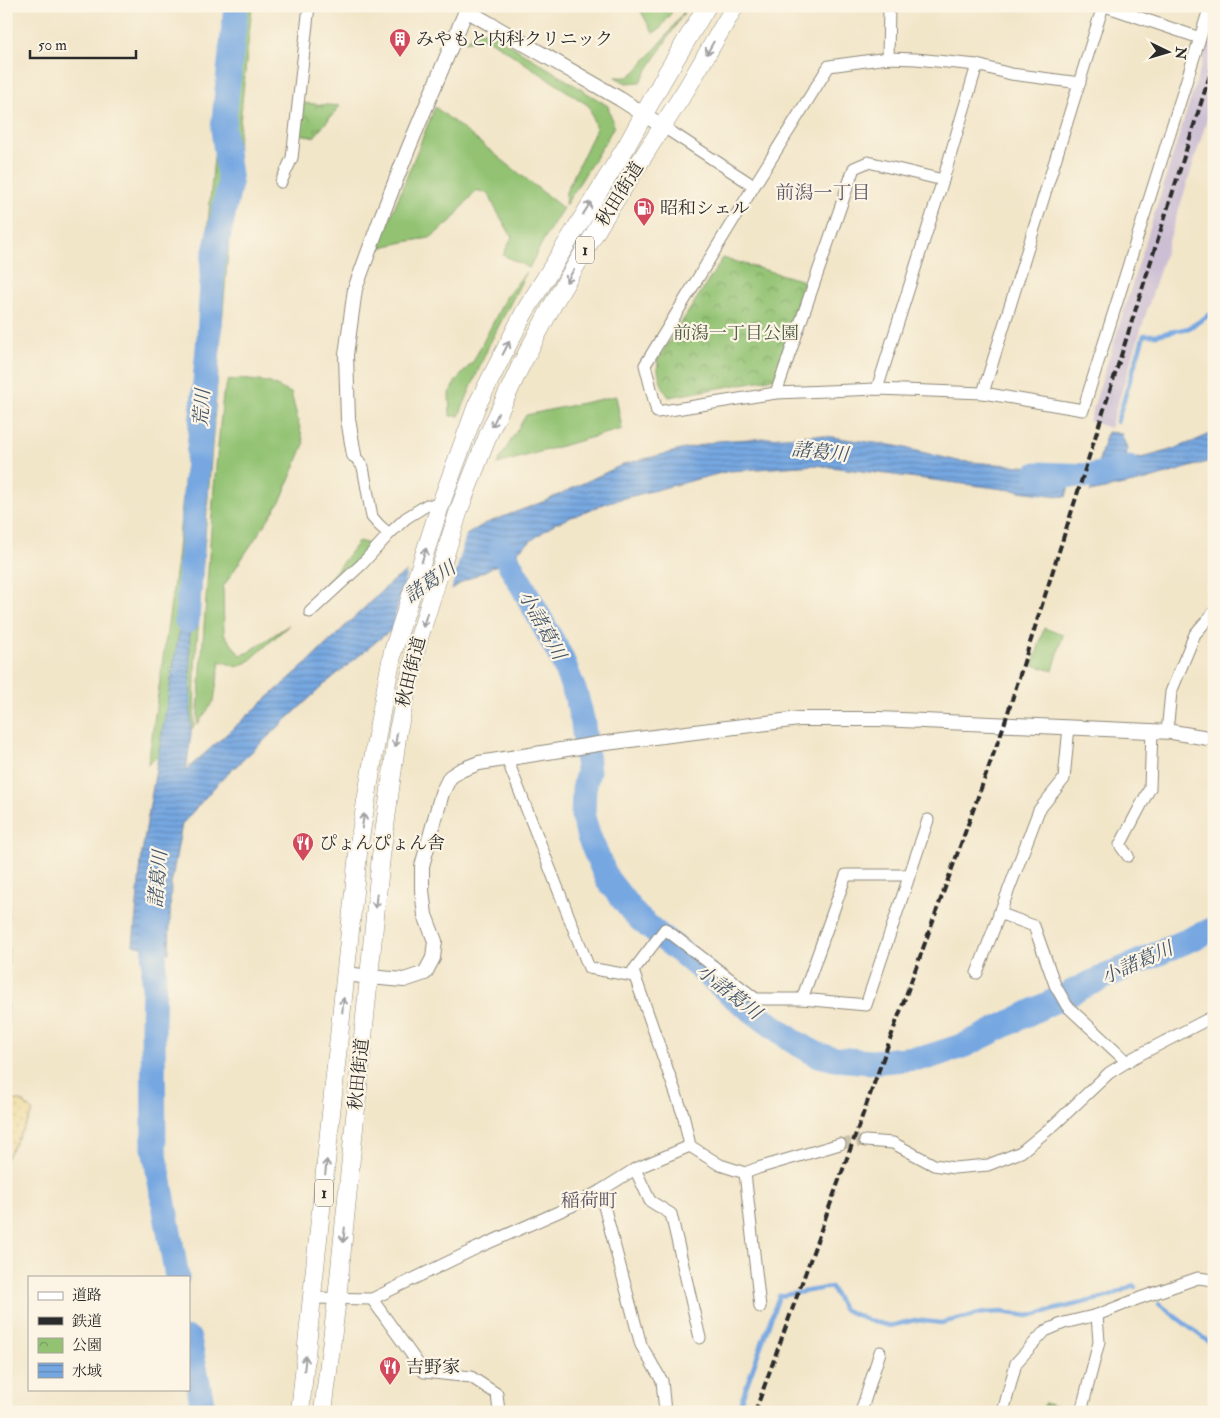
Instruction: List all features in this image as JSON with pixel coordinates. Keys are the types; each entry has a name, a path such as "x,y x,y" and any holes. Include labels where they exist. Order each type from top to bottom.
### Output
{"main road":[{"name":"秋田街道","path":"300,1412 359,844 393,651 440,506 477,405 524,313 626,147 707,6"},
{"name":"秋田街道","path":"323,1412 337,1299 381,856 398,730 418,641 460,507 493,424 520,367 552,306 602,221 687,88 735,6"}],"street":[{"path":"281,182 292,158 309,6"},
{"path":"888,58 889,6"},
{"path":"983,393 1104,6 1200,38"},
{"path":"1080,83 1011,74 977,66 888,58 829,66 645,365 657,412 776,393 877,390 983,393 1083,410 1210,6"},
{"path":"389,534 372,517 363,467 354,455 348,418 346,355 355,289 395,181 464,7 620,99 754,186"},
{"path":"877,390 977,66"},
{"path":"776,393 854,168 868,162 943,180"},
{"path":"310,612 362,564 406,518 427,505 440,506"},
{"path":"1168,732 1172,692 1195,634 1214,612"},
{"path":"346,974 369,978 404,980 425,973 434,958 435,941 426,914 422,890 422,866 442,793 450,778 461,770 478,763 598,744 799,719 879,719 1152,731 1214,740"},
{"path":"977,973 1038,810 1064,779 1069,727"},
{"path":"1128,856 1120,845 1150,788 1152,731"},
{"path":"507,759 589,968 634,976"},
{"path":"840,1144 745,1173 720,1165 690,1146 683,1114 633,971 665,929 756,999 802,999 866,1005 928,820"},
{"path":"802,999 846,875 909,875"},
{"path":"999,913 1034,926 1055,984 1067,1006 1127,1062"},
{"path":"865,1141 893,1143 934,1165 954,1168 988,1165 1021,1152 1055,1124 1109,1073 1214,1016"},
{"path":"312,1298 372,1299 477,1248 574,1205 635,1169 690,1146"},
{"path":"635,1169 650,1201 672,1214 700,1338"},
{"path":"745,1173 760,1307"},
{"path":"600,1191 641,1345 662,1380 665,1412"},
{"path":"1003,1412 1016,1363 1045,1331 1064,1323 1097,1315 1198,1278 1214,1280"},
{"path":"372,1299 424,1372 472,1377 497,1394 499,1412"},
{"path":"1081,1412 1100,1342 1097,1315"},
{"path":"861,1412 880,1352"}],"shaded area":[{"path":"1214,25 1214,98 1110,428 1089,421"}],"green space":[{"path":"228,6 252,6 235,171 214,419 195,667 194,727 148,764 177,560"},
{"path":"638,6 676,6 660,29 653,33"},
{"path":"688,6 640,82 626,83 615,77 628,77 636,71 664,39"},
{"path":"475,31 488,31 608,106 614,126 565,206 566,192 596,129 589,106 487,38 465,42"},
{"path":"302,103 340,106 314,137 300,134"},
{"path":"435,107 563,208 529,268 503,255 512,237 489,194 476,190 451,221 430,238 378,248"},
{"name":"前潟一丁目公園","path":"723,258 804,281 775,378 669,397 660,379 658,359"},
{"path":"527,271 489,345 459,416 450,416 449,393 456,381 474,360 506,297"},
{"path":"240,379 268,382 291,393 304,444 281,500 223,587 224,634 240,655 247,653 289,625 248,662 237,667 220,661 214,701 197,725 214,487 223,395 228,381"},
{"path":"616,396 622,429 497,464 526,415"},
{"path":"359,541 372,545 360,560 309,605"},
{"path":"1044,628 1063,635 1053,671 1033,665"},
{"path":"1045,1403 1071,1412 1042,1412"}],"sand":[{"path":"6,846 9,848 8,1022 6,1047"},
{"path":"6,1098 23,1102 33,1112 6,1159"}],"water":[{"path":"1107,432 1121,433 1127,449 1126,460 1171,450 1214,432 1214,460 1143,481 1090,492"},
{"path":"817,435 897,446 958,461 1073,470 1066,497 815,465 729,471 609,502 554,524 517,551 527,573 510,583 497,565 464,581 383,636 326,683 219,782 182,824 171,884 169,953 133,945 142,852 190,567 191,735 186,770 307,663 391,582 484,524 545,501 624,464 717,441"}],"pier":[{"path":"467,531 450,594 391,634 408,568"}],"waterway":[{"name":"荒川","path":"187,621 213,261 230,183 223,129 236,6"},
{"path":"1117,422 1144,335 1156,335 1189,328 1214,312"},
{"name":"諸葛川","path":"1037,474 1091,476 1129,468"},
{"name":"小諸葛川","path":"501,549 561,657 576,695 583,723 588,771 584,789 583,817 589,837 607,879 636,916 734,997 793,1041 818,1055 836,1059 871,1062 928,1057 965,1045 1086,985 1214,929"},
{"name":"諸葛川","path":"155,916 153,1029 154,1148 177,1276"},
{"path":"737,1412 779,1296 831,1287 843,1309 867,1320 890,1326 915,1320 941,1323 983,1313 1002,1312 1028,1316 1111,1296 1133,1285 1135,1287"},
{"path":"1159,1304 1214,1346"},
{"name":"諸葛川","path":"190,1344 204,1412"}],"tunnel":[{"path":"840,1144 865,1141"}],"railway":[{"path":"755,1412 1004,725 1214,62"}],"place":[{"name":"みやもと内科クリニック","path":"400,58"},
{"name":"昭和シェル","path":"644,227"},
{"name":"ぴょんぴょん舎","path":"303,862"},
{"name":"吉野家","path":"390,1386"}],"district":[{"name":"前潟一丁目","path":"823,193"},
{"name":"稲荷町","path":"589,1201"}]}
